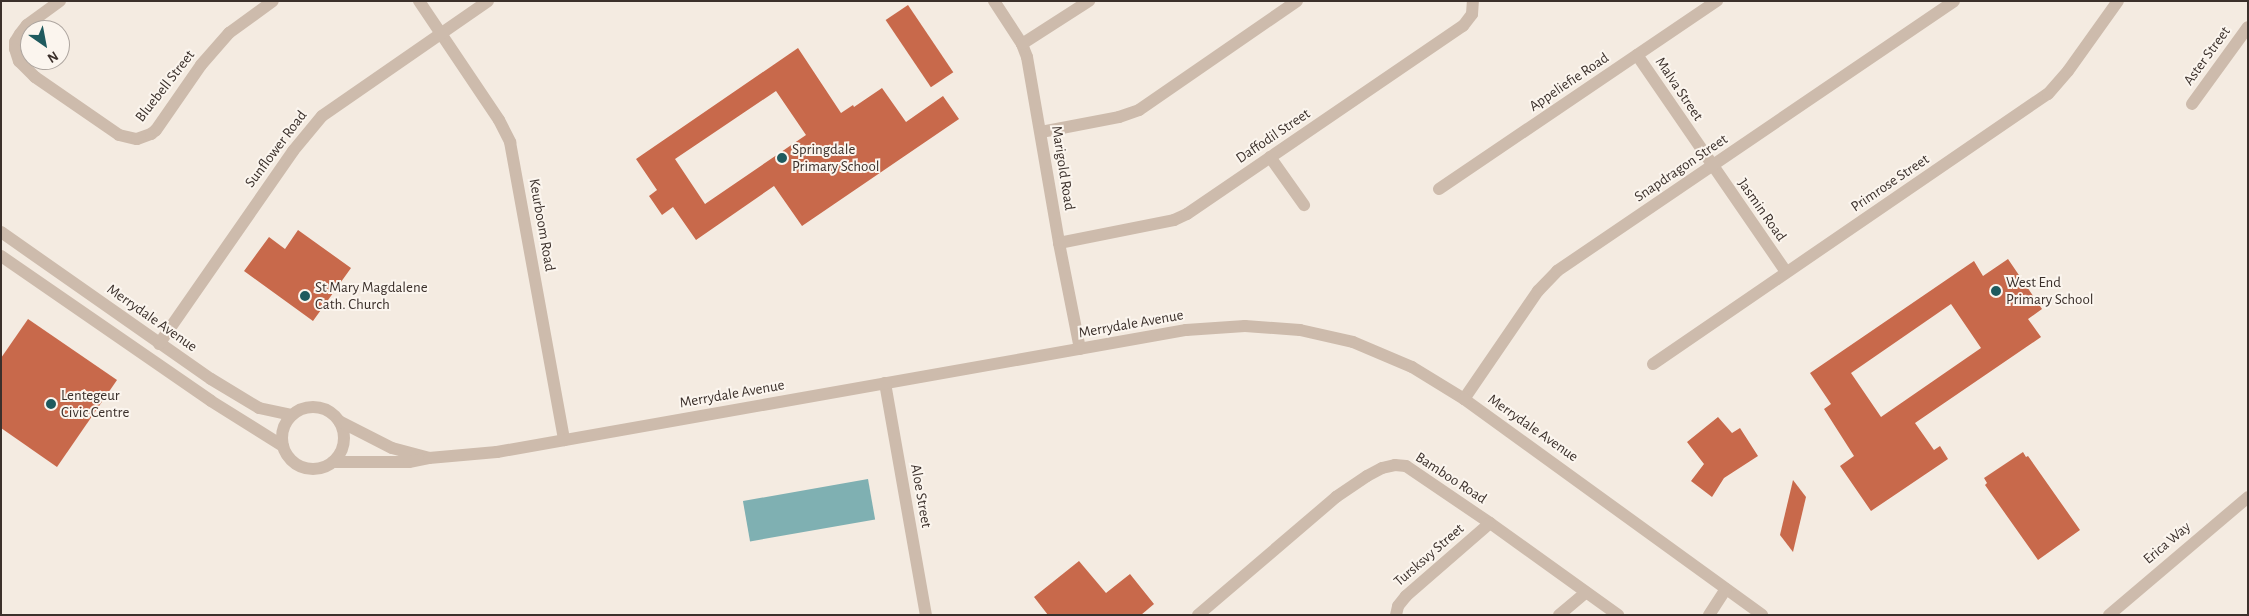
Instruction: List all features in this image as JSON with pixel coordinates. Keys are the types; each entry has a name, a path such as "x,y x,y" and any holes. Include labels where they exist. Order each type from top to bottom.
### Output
{"street":[{"name":"Bluebell Street","path":"60,1 27,24 20,34 15,49 19,61 35,76 119,135 137,139 156,130 201,65 229,34 273,1"},
{"name":"Keurboom Road","path":"419,1 499,120 510,142 564,440"},
{"name":"Sunflower Road","path":"159,344 293,150 322,116 488,1"},
{"name":"Marigold Road","path":"994,1 1022,44 1031,74 1058,242 1080,349"},
{"path":"1022,44 1089,1"},
{"path":"1041,132 1119,117 1134,112 1297,1"},
{"name":"Daffodil Street","path":"1058,242 1174,220 1188,214 1462,26 1472,14 1473,1"},
{"name":"Appeliefie Road","path":"1439,189 1717,1"},
{"name":"Snapdragon Street","path":"1464,399 1538,291 1548,280 1954,1"},
{"name":"Primrose Street","path":"1653,364 2048,94 2068,71 2118,1"},
{"name":"Aster Street","path":"2192,104 2248,27"},
{"name":"Malva Street","path":"1637,55 1712,167"},
{"path":"1270,157 1304,205"},
{"name":"Jasmin Road","path":"1712,167 1786,272"},
{"name":"Merrydale Avenue","path":"1,232 159,344 259,408 292,415"},
{"path":"1,256 204,396 283,446"},
{"name":"Merrydale Avenue","path":"333,462 409,462 429,458 471,456 1186,330 1245,326 1300,330 1353,342 1391,356 1464,399 1762,615"},
{"name":"Aloe Street","path":"886,383 926,615"},
{"path":"317,407 326,410 339,421 344,439 342,448 333,462 323,468 306,469 291,461 283,446 283,429 292,415 300,410 317,407"},
{"name":"Merrydale Avenue","path":"339,421 392,448 429,458"},
{"name":"Bamboo Road","path":"1198,615 1336,497 1382,468 1395,465 1406,466 1490,523 1618,615"},
{"name":"Erica Way","path":"2109,615 2248,497"},
{"name":"Tursksvy Street","path":"1396,615 1398,606 1406,596 1490,523"},
{"path":"1709,615 1726,589"},
{"path":"1559,615 1586,592"}],"water":[{"path":"868,479 875,519 750,541 743,501"}],"building":[{"path":"908,5 953,72 931,87 886,20"},
{"path":"798,48 841,113 853,105 854,107 882,88 906,122 943,96 959,119 802,226 774,186 696,240 673,207 662,215 649,196 657,190 636,159","holes":["776,91 806,135 705,204 675,159"]},
{"name":"St Mary Magdalene Cath. Church","path":"298,230 351,268 313,321 244,271 269,237 285,249"},
{"path":"2008,259 2042,309 2028,319 2041,337 1915,423 1934,450 1940,446 1948,459 1871,511 1840,466 1854,456 1824,409 1831,404 1810,373 1974,261 1983,276","holes":["1951,304 1981,348 1881,417 1851,373"]},
{"name":"Lentegeur Civic Centre","path":"28,319 117,380 57,467 1,428 1,358"},
{"path":"1718,417 1732,433 1740,428 1758,456 1724,478 1712,497 1691,481 1704,464 1687,442"},
{"path":"2023,452 2026,457 2028,456 2080,530 2038,560 1985,485 1987,483 1984,478"},
{"path":"1793,480 1806,497 1793,552 1780,535"},
{"path":"1079,561 1106,593 1130,574 1154,604 1141,615 1048,615 1034,597"}],"place":[{"name":"Springdale Primary School","path":"782,158"},
{"name":"West End Primary School","path":"1996,291"},
{"name":"St Mary Magdalene Cath. Church","path":"305,296"},
{"name":"Lentegeur Civic Centre","path":"51,404"}]}
